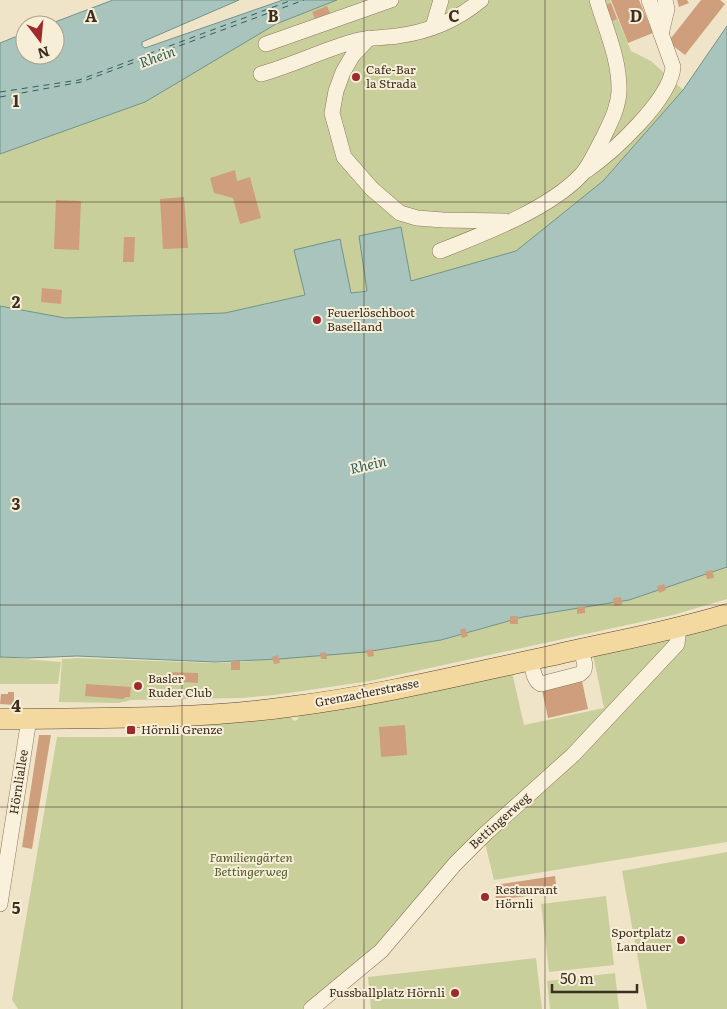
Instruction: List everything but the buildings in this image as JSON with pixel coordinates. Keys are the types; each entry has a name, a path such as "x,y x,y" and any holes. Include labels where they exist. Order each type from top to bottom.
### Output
{"main road":[{"name":"Grenzacherstrasse","path":"0,719 177,717 294,706 372,693 531,660 676,628 727,614"}],"street":[{"path":"266,44 391,0"},
{"path":"433,27 441,0"},
{"path":"261,74 354,42 369,38 396,37 433,27 467,11 481,0"},
{"path":"583,173 612,121 619,93 614,54 597,0"},
{"path":"440,251 485,233 562,192 583,173 606,157 634,129 665,91 673,76 673,67 649,0"},
{"path":"661,34 667,9 665,0"},
{"path":"369,38 353,55 343,72 336,91 332,113 344,158 372,189 400,213 417,218 443,220 508,221"},
{"name":"Bettingerweg","path":"311,1009 381,951 455,864 485,834 573,755 676,644 678,636 676,628"},
{"name":"Hörnliallee","path":"0,904 5,840 29,719"}],"green space":[{"path":"335,0 610,0 631,51 651,61 683,90 603,181 516,251 411,281 401,227 359,236 367,290 351,293 340,240 305,295 225,313 65,318 0,306 0,154 145,102 276,24"},
{"path":"727,567 727,599 673,615 370,681 241,698 132,700 118,703 59,702 62,659 242,662 441,640 523,617 629,600"},
{"name":"Familiengärten Bettingerweg","path":"727,624 727,842 494,880 482,831 378,948 304,1009 18,1009 12,1000 57,737 128,737 184,732 183,727 290,716 294,721 297,720 300,714 512,672 524,725 604,708 593,655 694,634"},
{"path":"0,657 61,662 58,684 0,684"},
{"name":"Sportplatz Landauer","path":"727,852 727,1009 647,1009 622,871"},
{"path":"606,896 614,965 549,972 541,904"},
{"name":"Fussballplatz Hörnli","path":"536,958 542,1009 371,1009 368,977"},
{"path":"615,973 619,1009 550,1009 547,981"}],"water":[{"name":"Rhein","path":"113,0 239,0 142,42 142,46 145,48 283,0 337,0 276,24 145,102 0,154 0,43 15,37 15,65 65,65 65,18"},
{"name":"Rhein","path":"727,26 727,567 629,600 523,617 441,640 365,652 215,662 77,656 0,657 0,306 65,318 225,313 305,295 294,250 340,239 351,293 367,291 359,236 401,227 411,281 516,251 603,181 683,90"}],"ferry route":[{"path":"0,92 79,80 292,0"},
{"path":"0,97 81,82 304,0"}],"place":[{"name":"Cafe-Bar la Strada","path":"356,77"},
{"name":"Feuerlöschboot Baselland","path":"317,320"},
{"name":"Basler Ruder Club","path":"138,686"},
{"name":"Hörnli Grenze","path":"131,730"},
{"name":"Restaurant Hörnli","path":"485,897"},
{"name":"Sportplatz Landauer","path":"681,940"},
{"name":"Fussballplatz Hörnli","path":"455,993"}]}
